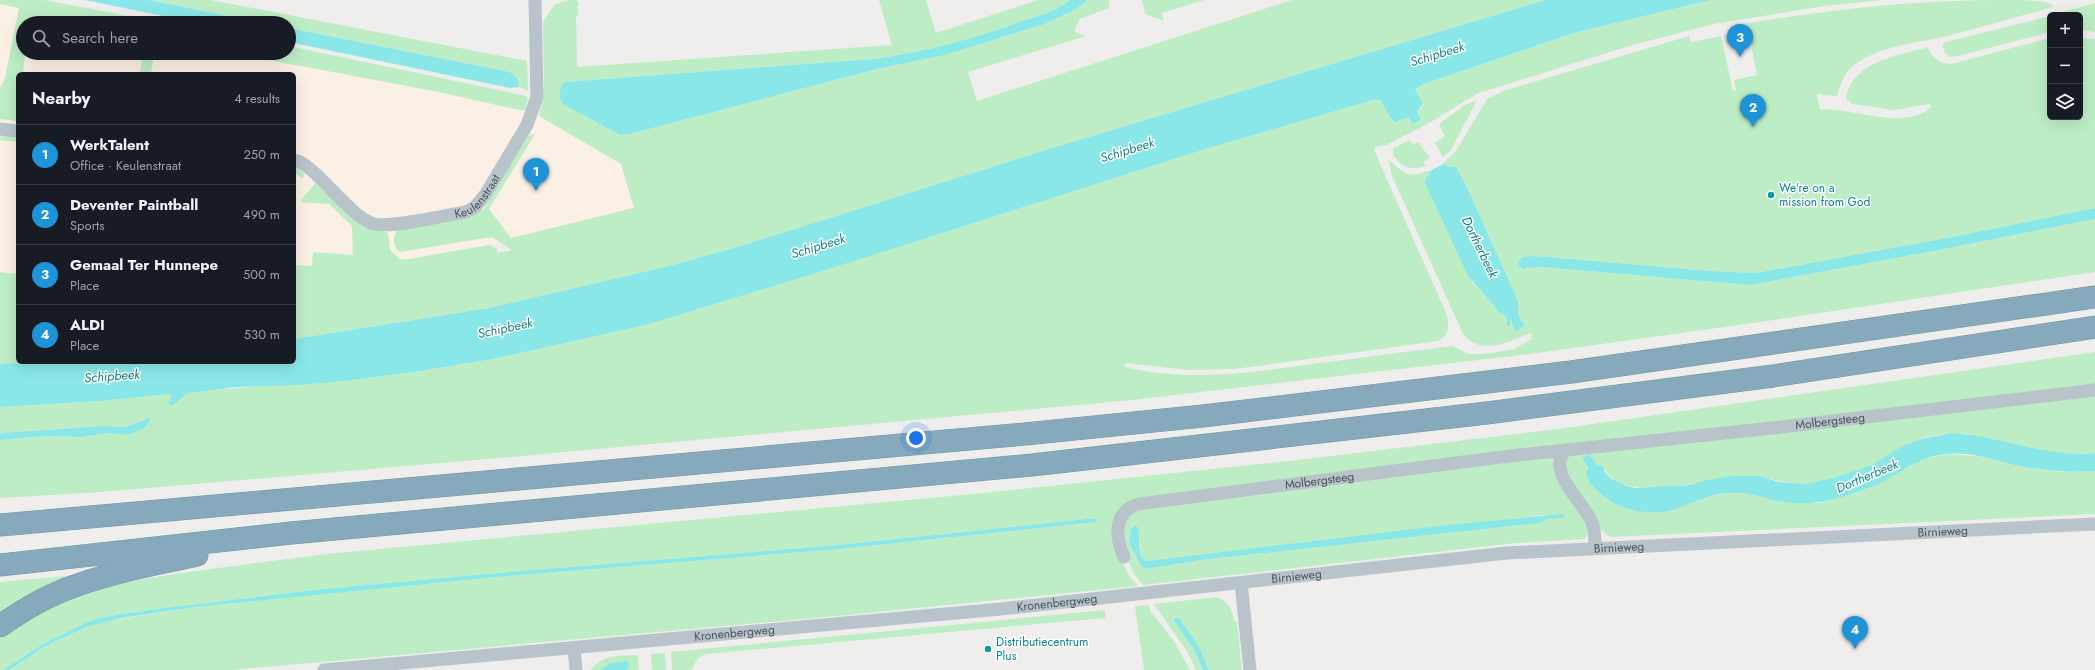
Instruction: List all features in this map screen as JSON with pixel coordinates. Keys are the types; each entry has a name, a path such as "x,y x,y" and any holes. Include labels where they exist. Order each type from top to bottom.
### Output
{"highway":[{"path":"0,525 1025,434 1363,398 1763,346 2095,297"},
{"path":"0,565 292,533 1071,461 1487,413 1773,376 2095,327"},
{"path":"0,512 80,518"},
{"path":"0,626 29,607 64,590 101,578 292,533"}],"street":[{"name":"Keulenstraat","path":"296,160 313,173 362,218 374,224 390,224 466,212 475,207 485,195 527,125 535,104 537,97 535,0"},
{"path":"0,129 16,131"},
{"name":"Molbergsteeg","path":"1124,557 1117,532 1119,522 1126,510 1139,504 1454,463 2095,390"},
{"path":"1565,451 1559,458 1560,467 1576,499 1593,524 1595,547"},
{"name":"Birnieweg","path":"1145,594 1507,553 1595,547 2095,524"},
{"path":"1241,583 1250,670"},
{"name":"Kronenbergweg","path":"324,670 867,622 1145,594"},
{"path":"574,648 576,670"}],"shaded area":[{"path":"0,4 19,7 30,16 16,16 16,60 271,60 525,110 539,116 621,164 634,208 511,238 489,245 411,259 296,269 296,72 16,72 16,299 0,301"}],"green space":[{"path":"0,0 44,0 129,16 17,16 19,8 0,4"},
{"path":"149,0 211,0 294,16 229,16"},
{"path":"569,0 577,0 579,15 576,16 577,67 892,45 879,0 926,0 936,33 1038,0 1070,0 1047,13 986,34 930,49 892,56 873,59 564,82 562,84 563,104 620,135 630,134 877,69 945,55 1045,24 1076,9 1088,0 1112,0 1109,1 1109,8 1080,19 1074,31 1086,36 968,72 977,101 1292,0 1545,0 1052,148 737,247 669,266 489,308 296,339 296,265 312,266 313,252 353,255 352,226 329,204 300,202 315,183 366,227 388,233 390,250 400,259 409,259 489,245 497,249 497,253 512,250 492,237 400,252 396,247 394,238 398,229 471,216 484,209 528,136 535,134 489,209 511,238 634,208 621,164 539,116 542,104 542,89 544,89 543,22 554,5"},
{"path":"1142,0 1204,0 1162,13 1164,21 1145,14"},
{"path":"1711,0 1883,0 1824,6 1714,24 1629,46 1476,94 1431,122 1386,145 1375,147 1374,150 1446,313 1448,330 1442,339 1438,341 1235,369 1188,370 1126,363 1124,367 1148,372 1171,374 1195,375 1241,373 1452,346 1469,354 1486,354 1514,349 1532,339 1531,333 1505,343 1487,346 1479,345 1470,341 1463,334 1392,176 1388,159 1401,170 1409,174 1420,174 1427,171 1430,175 1428,176 1472,282 1502,315 1510,318 1520,329 1525,326 1518,314 1518,301 1467,187 1456,167 1446,166 1444,162 1456,151 1487,99 1503,91 1689,36 1691,42 1721,36 1733,91 1736,90 1734,80 1757,75 1750,39 1726,44 1724,35 1745,31 1744,24 1874,6 1973,0 2024,0 2049,3 2053,5 2053,7 1986,26 1875,53 1854,65 1848,71 1843,79 1837,96 1817,94 1820,109 1833,109 1878,117 1893,118 1907,118 1920,114 1931,107 1930,104 1894,110 1852,104 1846,98 1850,86 1857,76 1867,68 1890,57 1928,47 1929,51 1936,60 1951,64 2047,39 2047,120 2083,120 2083,38 2095,39 2095,208 1957,236 1756,273 1710,271 1536,256 1525,269 1541,267 1750,285 2095,219 2095,272 1753,323 1530,354 1132,400 477,460 101,492 0,498 0,440 45,436 82,437 108,433 128,435 145,418 125,427 103,426 0,433 0,407 102,401 170,394 172,406 188,393 206,390 345,381 414,372 493,359 646,325 820,272 1209,148 1373,100 1380,100 1389,116 1397,122 1409,117 1413,123 1417,112 1423,106 1415,89 1424,84 1574,33"},
{"path":"2095,3 2095,32 2083,30 2083,12 2063,12"},
{"path":"296,16 527,61 528,91 519,87 517,78 510,72 296,29"},
{"path":"2047,17 2047,33 1958,56 1950,57 1944,52 1943,45 1946,42"},
{"path":"16,23 16,60 24,60 23,72 16,72 16,121 0,119 0,88 5,78"},
{"path":"296,47 526,96 528,99 525,110 519,110 439,92 269,60 296,60"},
{"path":"142,60 153,60 151,72 140,72"},
{"path":"1477,100 1451,150 1443,157 1435,143 1445,136 1440,127 1440,123 1465,105"},
{"path":"1,134 16,136 16,142 0,140"},
{"path":"1410,140 1413,145 1418,142 1430,158 1423,162 1425,166 1416,168 1407,167 1393,155 1393,148"},
{"path":"296,167 304,173 303,179 296,174"},
{"path":"0,272 16,274 16,363 0,364"},
{"path":"2095,352 2095,385 1124,507 1122,562 1130,577 1138,586 837,616 231,670 9,670 44,647 100,622 196,607 497,577 839,549 1097,522 1096,518 839,545 497,573 314,590 148,610 99,618 85,623 43,644 3,670 0,670 0,639 41,612 82,594 127,582 174,574 336,553 973,494 1289,461 1565,428"},
{"path":"2095,394 2095,453 2056,453 1967,434 1943,434 1912,442 1865,468 1844,476 1816,483 1798,484 1747,476 1668,487 1647,488 1627,485 1612,478 1603,466 1596,464 1590,454 1583,459 1596,488 1609,500 1619,506 1645,512 1674,509 1709,497 1728,493 1758,494 1785,502 1818,503 1867,489 1921,460 1947,454 1976,456 2043,470 2062,472 2095,471 2095,514 1611,537 1597,526 1577,492 1564,462 1569,455"},
{"path":"1553,457 1589,531 1585,539 1516,543 1143,585 1134,574 1124,552 1123,518 1129,512","holes":["1545,515 1548,519 1539,523 1201,560 1146,569 1142,567 1130,545 1129,533 1140,540 1140,552 1142,557 1147,561"]},
{"path":"100,573 0,620 0,582"},
{"path":"1217,597 1227,603 1234,621 1237,621 1242,670 1209,670 1199,647 1178,618 1174,618 1194,649 1203,670 1196,670 1188,653 1154,604"},
{"path":"1148,605 1151,612 1174,641 1190,670 1144,670 1135,606"},
{"path":"1105,610 1105,618 706,654 698,658 691,670 672,670 671,652"},
{"path":"665,653 666,670 652,670 651,654"},
{"path":"638,655 639,670 591,670 595,665 606,658"}],"water":[{"path":"85,0 149,0 229,16 163,16"},
{"path":"1070,0 1088,0 1076,9 1045,24 945,55 877,69 630,134 620,135 563,104 559,96 562,84 564,82 873,59 911,53 1004,28 1047,13"},
{"name":"Schipbeek","path":"1545,0 1711,0 1574,33 1424,84 1415,89 1423,104 1417,112 1421,119 1413,124 1409,117 1395,122 1389,116 1380,100 1373,100 1209,148 820,272 646,325 493,359 414,372 345,381 297,385 236,387 188,393 172,406 168,403 171,397 170,394 102,401 0,407 0,364 296,364 296,339 489,308 669,266 737,247 1052,148"},
{"path":"296,29 510,72 517,78 519,87 510,88 296,43"},
{"name":"Dortherbeek","path":"1445,163 1446,166 1456,167 1467,187 1518,301 1518,314 1525,326 1516,331 1510,318 1510,326 1507,326 1507,318 1499,312 1468,276 1425,183 1426,178 1430,175 1428,172"},
{"path":"2095,208 2095,219 1750,285 1541,267 1522,269 1517,263 1523,257 1536,256 1710,271 1756,273 1957,236"},
{"path":"151,417 149,423 144,428 128,435 108,433 82,437 45,436 0,440 0,433 103,426 125,427"},
{"name":"Dortherbeek","path":"1952,433 1988,438 2041,450 2077,454 2095,453 2095,471 2067,472 2048,470 2020,466 1974,455 1955,453 1937,455 1919,461 1878,484 1825,501 1791,503 1751,494 1728,493 1708,497 1668,511 1642,512 1624,508 1609,500 1597,490 1587,477 1586,472 1588,468 1582,458 1590,454 1596,464 1603,466 1605,473 1612,479 1627,486 1636,488 1689,485 1730,476 1759,476 1779,482 1805,484 1834,478 1872,465 1904,445 1921,439"},
{"path":"1562,514 1565,517 1547,519 1539,523 1201,560 1146,569 1142,567 1130,545 1129,539 1131,529 1136,525 1139,534 1141,554 1147,561 1448,525"},
{"path":"1096,518 1097,522 839,549 497,577 196,607 121,618 86,627 44,647 9,670 3,670 43,644 85,623 99,618 148,610 313,590 497,573 839,545"},
{"path":"1175,618 1179,618 1199,647 1209,670 1203,670 1194,649 1174,621"},
{"path":"627,661 630,665 627,670 600,670 611,663"}],"place":[{"name":"Gemaal Ter Hunnepe","path":"1740,57"},
{"name":"Deventer Paintball","path":"1753,127"},
{"name":"WerkTalent","path":"536,191"},
{"name":"We're on a mission from God","path":"1771,195"},
{"name":"Distributiecentrum Plus","path":"988,649"},
{"name":"ALDI","path":"1855,649"}]}
